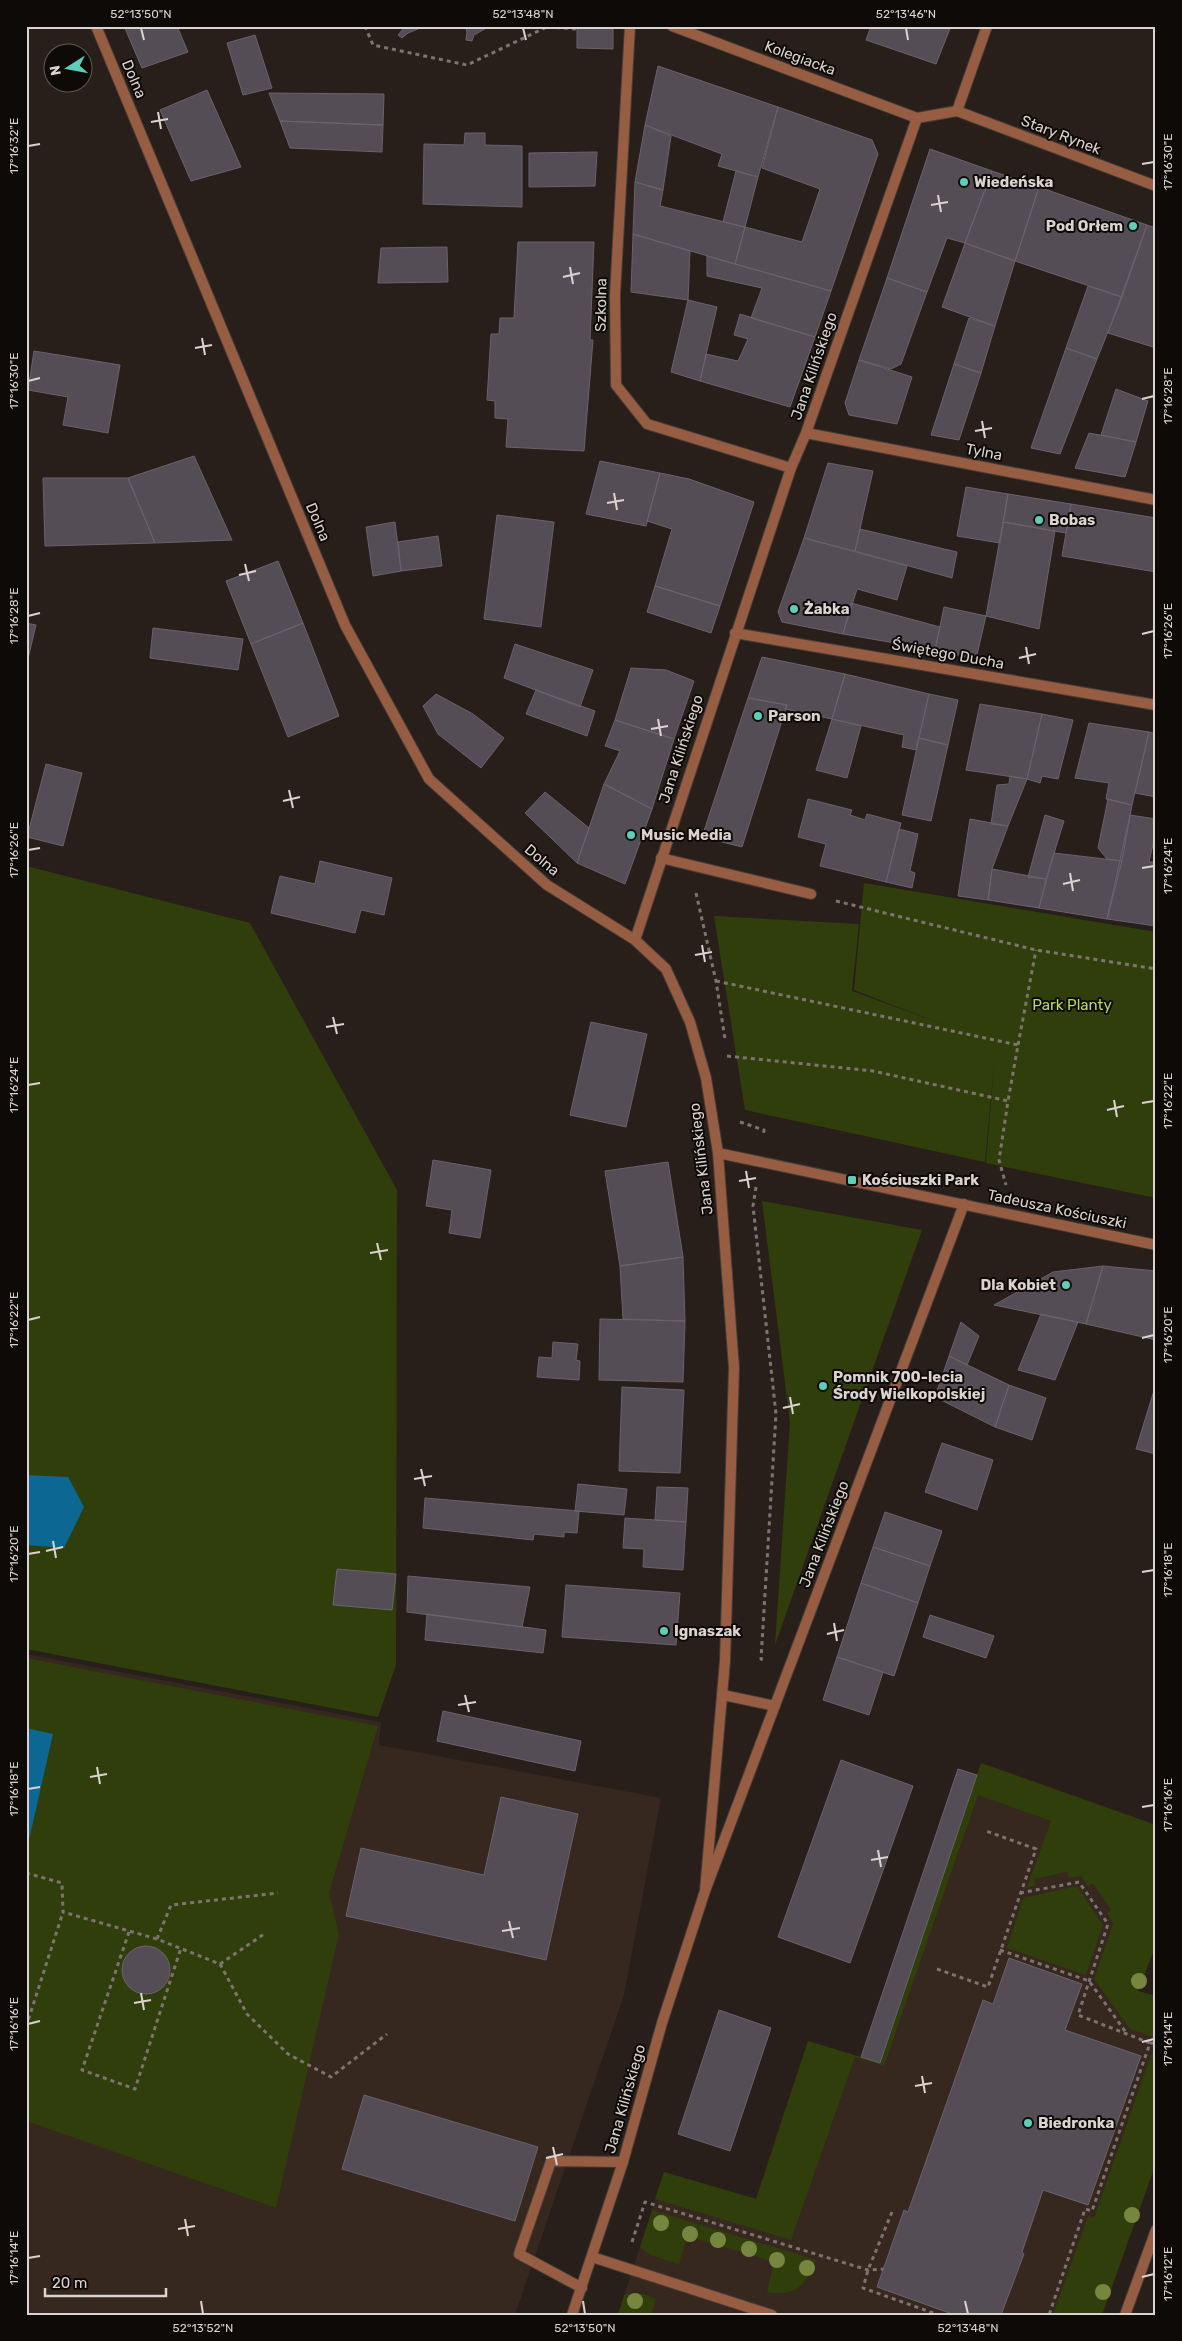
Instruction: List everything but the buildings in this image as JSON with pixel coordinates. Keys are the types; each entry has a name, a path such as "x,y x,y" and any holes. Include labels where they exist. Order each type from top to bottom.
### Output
{"street":[{"name":"Dolna","path":"96,26 345,625 429,779 547,885 635,940"},
{"name":"Szkolna","path":"630,26 615,294 616,385 647,424 791,468"},
{"name":"Kolegiacka","path":"672,26 917,118"},
{"path":"917,118 957,111 987,26"},
{"name":"Stary Rynek","path":"957,111 1156,186"},
{"name":"Jana Kilińskiego","path":"705,1891 723,1695 734,1368 718,1153 706,1078 690,1022 666,969 635,940 791,468 806,433 917,118"},
{"name":"Tylna","path":"806,433 1156,500"},
{"name":"Świętego Ducha","path":"735,633 1156,705"},
{"path":"662,858 811,894"},
{"name":"Tadeusza Kościuszki","path":"718,1153 1156,1245"},
{"name":"Jana Kilińskiego","path":"572,2315 623,2162 662,2023 705,1891 964,1204"},
{"path":"723,1695 775,1706"},
{"path":"582,2288 519,2254 551,2161 623,2162"},
{"path":"1125,2315 1156,2230"},
{"path":"592,2257 772,2315"}],"path":[{"path":"365,26 373,45 467,65 548,27 577,29"},
{"path":"811,894 1036,950 1156,969"},
{"path":"1014,1215 999,1160 1036,950"},
{"path":"716,981 1018,1045"},
{"path":"728,1056 873,1071 1008,1101"},
{"path":"937,1969 988,1987 1036,1849 986,1831"},
{"path":"26,1873 62,1883 64,1912 26,2027"},
{"path":"1020,1893 1079,1882 1108,1924 1078,2015 1150,2043 1156,2043"},
{"path":"157,1939 171,1905 278,1893"},
{"path":"64,1912 157,1939 220,1964 247,2014 288,2054 331,2077 387,2034"},
{"path":"129,1932 82,2070 135,2089 181,1948"},
{"path":"220,1964 264,1934"},
{"path":"1000,1950 1089,1981 1128,2034"},
{"path":"1048,2315 1085,2209 1092,2211 1150,2043"},
{"path":"624,2268 645,2202 868,2270 883,2269"},
{"path":"892,2212 883,2238 868,2270 863,2288 939,2315"}],"shaded area":[{"path":"26,1654 381,1722 379,1745 661,1798 624,1995 515,2315 26,2315"},
{"path":"981,1763 1156,1825 1156,1945 1138,1991 1156,1996 1156,2127 1090,2315 618,2315 664,2172 756,2199 808,2041 880,2063"}],"green space":[{"path":"26,866 250,923 397,1190 396,1665 378,1717 26,1649"},
{"name":"Park Planty","path":"864,883 1156,932 1156,1198 986,1163 995,1054 985,1162 745,1110 714,916 859,924 852,991 942,1024 854,990"},
{"path":"762,1201 922,1230 775,1645 790,1422"},
{"path":"26,1658 378,1726 329,1893 339,1934 276,2208 26,2121"},
{"path":"981,1763 1156,1825 1156,1945 1138,1991 1156,1996 1156,2038 1130,2029 1094,1979 1113,1924 1107,1913 1111,1910 1093,1883 1088,1886 1081,1876 1069,1878 1067,1872 1034,1879 1036,1886 1027,1887 1051,1821 978,1795 884,2066 855,2057 791,2240 655,2199 664,2172 756,2199 808,2041 880,2063"},
{"path":"1077,1886 1103,1925 1086,1975 1007,1948 1023,1898"},
{"path":"1156,2051 1156,2163 1102,2315 1053,2315 1088,2216 1094,2218 1152,2052"},
{"path":"652,2210 816,2260 804,2282 793,2291 785,2293 767,2292 774,2262 687,2236 679,2264 650,2255 640,2247"},
{"path":"640,2293 656,2299 651,2315 618,2315 624,2295"}],"water":[{"path":"26,1475 68,1477 84,1507 64,1548 26,1545"},
{"path":"26,1728 53,1734 26,1853"}],"place":[{"name":"Wiedeńska","path":"964,182"},
{"name":"Pod Orłem","path":"1133,226"},
{"name":"Bobas","path":"1039,520"},
{"name":"Żabka","path":"794,609"},
{"name":"Parson","path":"758,716"},
{"name":"Music Media","path":"631,835"},
{"name":"Kościuszki Park","path":"852,1180"},
{"name":"Dla Kobiet","path":"1066,1285"},
{"name":"Pomnik 700-lecia Środy Wielkopolskiej","path":"823,1386"},
{"name":"Ignaszak","path":"664,1631"},
{"name":"Biedronka","path":"1028,2123"}]}
